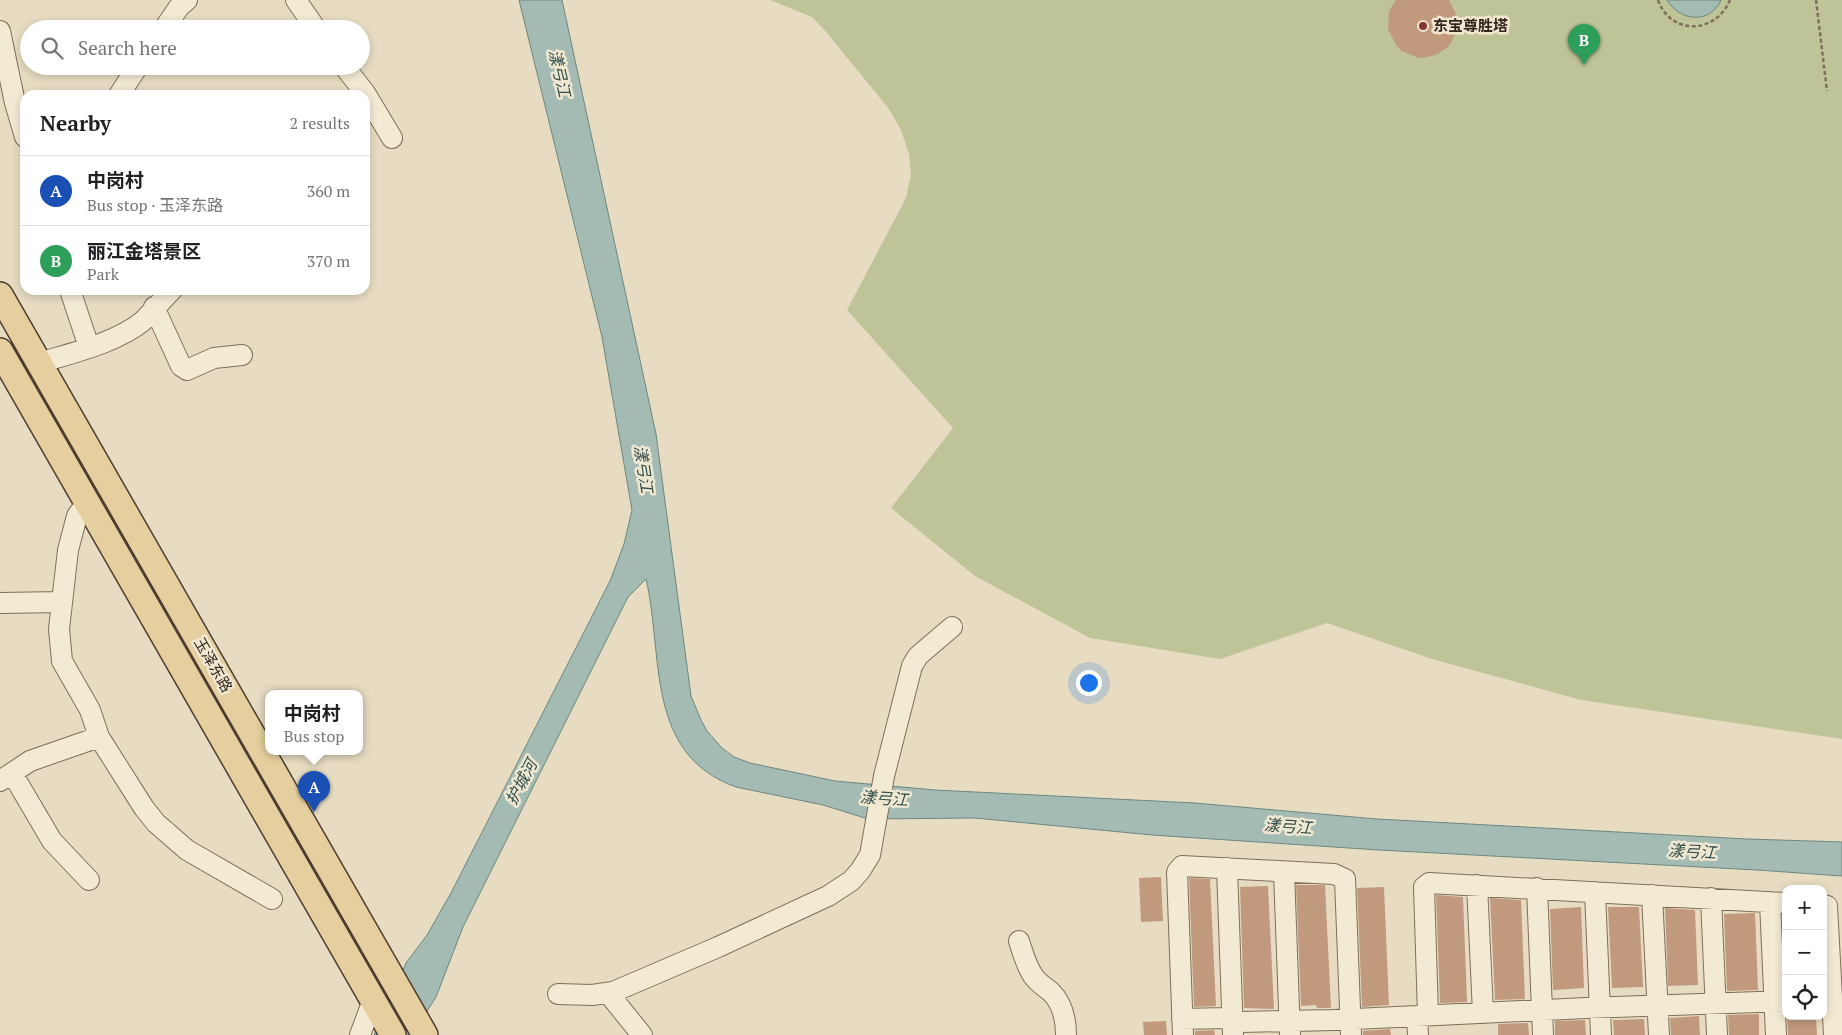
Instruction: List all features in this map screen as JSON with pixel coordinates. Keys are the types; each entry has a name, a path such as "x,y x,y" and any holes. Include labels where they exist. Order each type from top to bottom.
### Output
{"main road":[{"name":"玉泽东路","path":"0,295 425,1035"},
{"name":"玉泽东路","path":"0,351 393,1035"}],"street":[{"path":"170,20 179,7 187,0"},
{"path":"296,0 310,20"},
{"path":"0,31 20,120"},
{"path":"122,90 132,75"},
{"path":"351,75 363,90"},
{"path":"370,101 392,138"},
{"path":"72,295 89,347"},
{"path":"39,363 121,335 143,320 167,295"},
{"path":"154,307 180,366 187,370 214,358 242,355"},
{"path":"87,502 77,516 68,550 58,629 62,661 90,710 99,737 144,808 171,837 204,861 272,899"},
{"path":"0,603 62,602"},
{"path":"558,994 576,996 608,993 718,947 840,890 860,871 870,855 884,776 912,666 918,656 952,627"},
{"path":"89,880 52,841 6,777 30,761 99,737"},
{"path":"1233,1027 1226,1018 1182,1027 1177,872 1182,866 1334,874 1345,880 1351,1027"},
{"path":"1227,868 1233,1027"},
{"path":"1284,872 1290,1028"},
{"path":"1421,1022 1424,887 1429,882 1778,902 1780,1002 1776,1035"},
{"path":"1477,885 1483,1013"},
{"path":"1537,888 1544,1035"},
{"path":"1595,892 1601,1035"},
{"path":"1652,894 1659,1035"},
{"path":"1710,898 1717,1035"},
{"path":"1827,906 1834,1035"},
{"path":"1019,941 1024,959 1034,978 1053,994 1063,1009 1066,1035"},
{"path":"608,993 642,1035"},
{"path":"360,1035 373,1000"},
{"path":"1233,1027 1241,1022 1290,1028 1351,1027 1421,1022 1483,1013 1600,1007 1780,1002"}],"path":[{"path":"1658,0 1664,12 1671,18 1687,26 1696,26 1714,21 1722,15 1730,0"},
{"path":"1816,0 1827,91"}],"green space":[{"path":"770,0 1842,0 1842,739 1581,700 1432,659 1327,623 1220,659 1090,638 975,576 891,508 953,428 847,310 906,198 911,175 909,154 901,130 889,109 812,17"}],"water":[{"path":"519,0 562,0 656,434 691,696 707,731 722,748 734,757 750,763 835,781 935,790 1195,803 1377,819 1747,839 1842,842 1842,876 1379,850 1152,835 975,818 868,819 823,805 736,787 706,772 686,751 672,727 663,700 646,579 628,597 463,927 436,997 412,1035 374,1035 406,963 427,935 451,893 610,581 624,544 632,510 602,337"},
{"path":"1667,0 1721,0 1710,14 1694,17 1686,16 1679,12"}],"building":[{"name":"东宝尊胜塔","path":"1396,0 1449,0 1458,22 1457,31 1449,46 1436,55 1418,58 1402,51 1396,45 1388,29 1389,11"},
{"path":"1161,877 1163,921 1141,922 1139,878"},
{"path":"1189,878 1210,879 1216,1006 1194,1007"},
{"path":"1296,885 1325,885 1331,1008 1317,1008 1316,1005 1301,1006"},
{"path":"1268,886 1274,1009 1244,1008 1240,887"},
{"path":"1384,887 1389,1005 1362,1007 1357,888"},
{"path":"1436,895 1463,897 1467,1002 1440,1003"},
{"path":"1490,898 1521,900 1525,999 1495,1000"},
{"path":"1581,907 1584,988 1553,990 1550,909"},
{"path":"1608,907 1639,907 1643,987 1612,988"},
{"path":"1665,908 1695,910 1698,985 1668,986"},
{"path":"1755,913 1758,990 1727,991 1724,914"},
{"path":"1759,1014 1759,1035 1729,1035 1728,1015"},
{"path":"1699,1016 1700,1035 1671,1035 1670,1018"},
{"path":"1644,1019 1645,1035 1614,1035 1613,1020"},
{"path":"1585,1020 1586,1035 1555,1035 1555,1021"},
{"path":"1787,1020 1816,1020 1817,1035 1788,1035"},
{"path":"1166,1021 1167,1035 1144,1035 1143,1022"},
{"path":"1528,1023 1529,1035 1498,1035 1498,1024"},
{"path":"1390,1029 1391,1035 1363,1035 1363,1031"},
{"path":"1214,1030 1215,1035 1195,1035 1195,1031"}],"place":[{"name":"东宝尊胜塔","path":"1423,26"},
{"name":"丽江金塔景区","path":"1584,65"},
{"name":"中岗村","path":"314,812"}],"water label":[{"name":"漾弓江","path":"560,73"},
{"name":"漾弓江","path":"644,469"},
{"name":"护城河","path":"521,782"},
{"name":"漾弓江","path":"884,798"},
{"name":"漾弓江","path":"1288,826"},
{"name":"漾弓江","path":"1692,851"}]}
